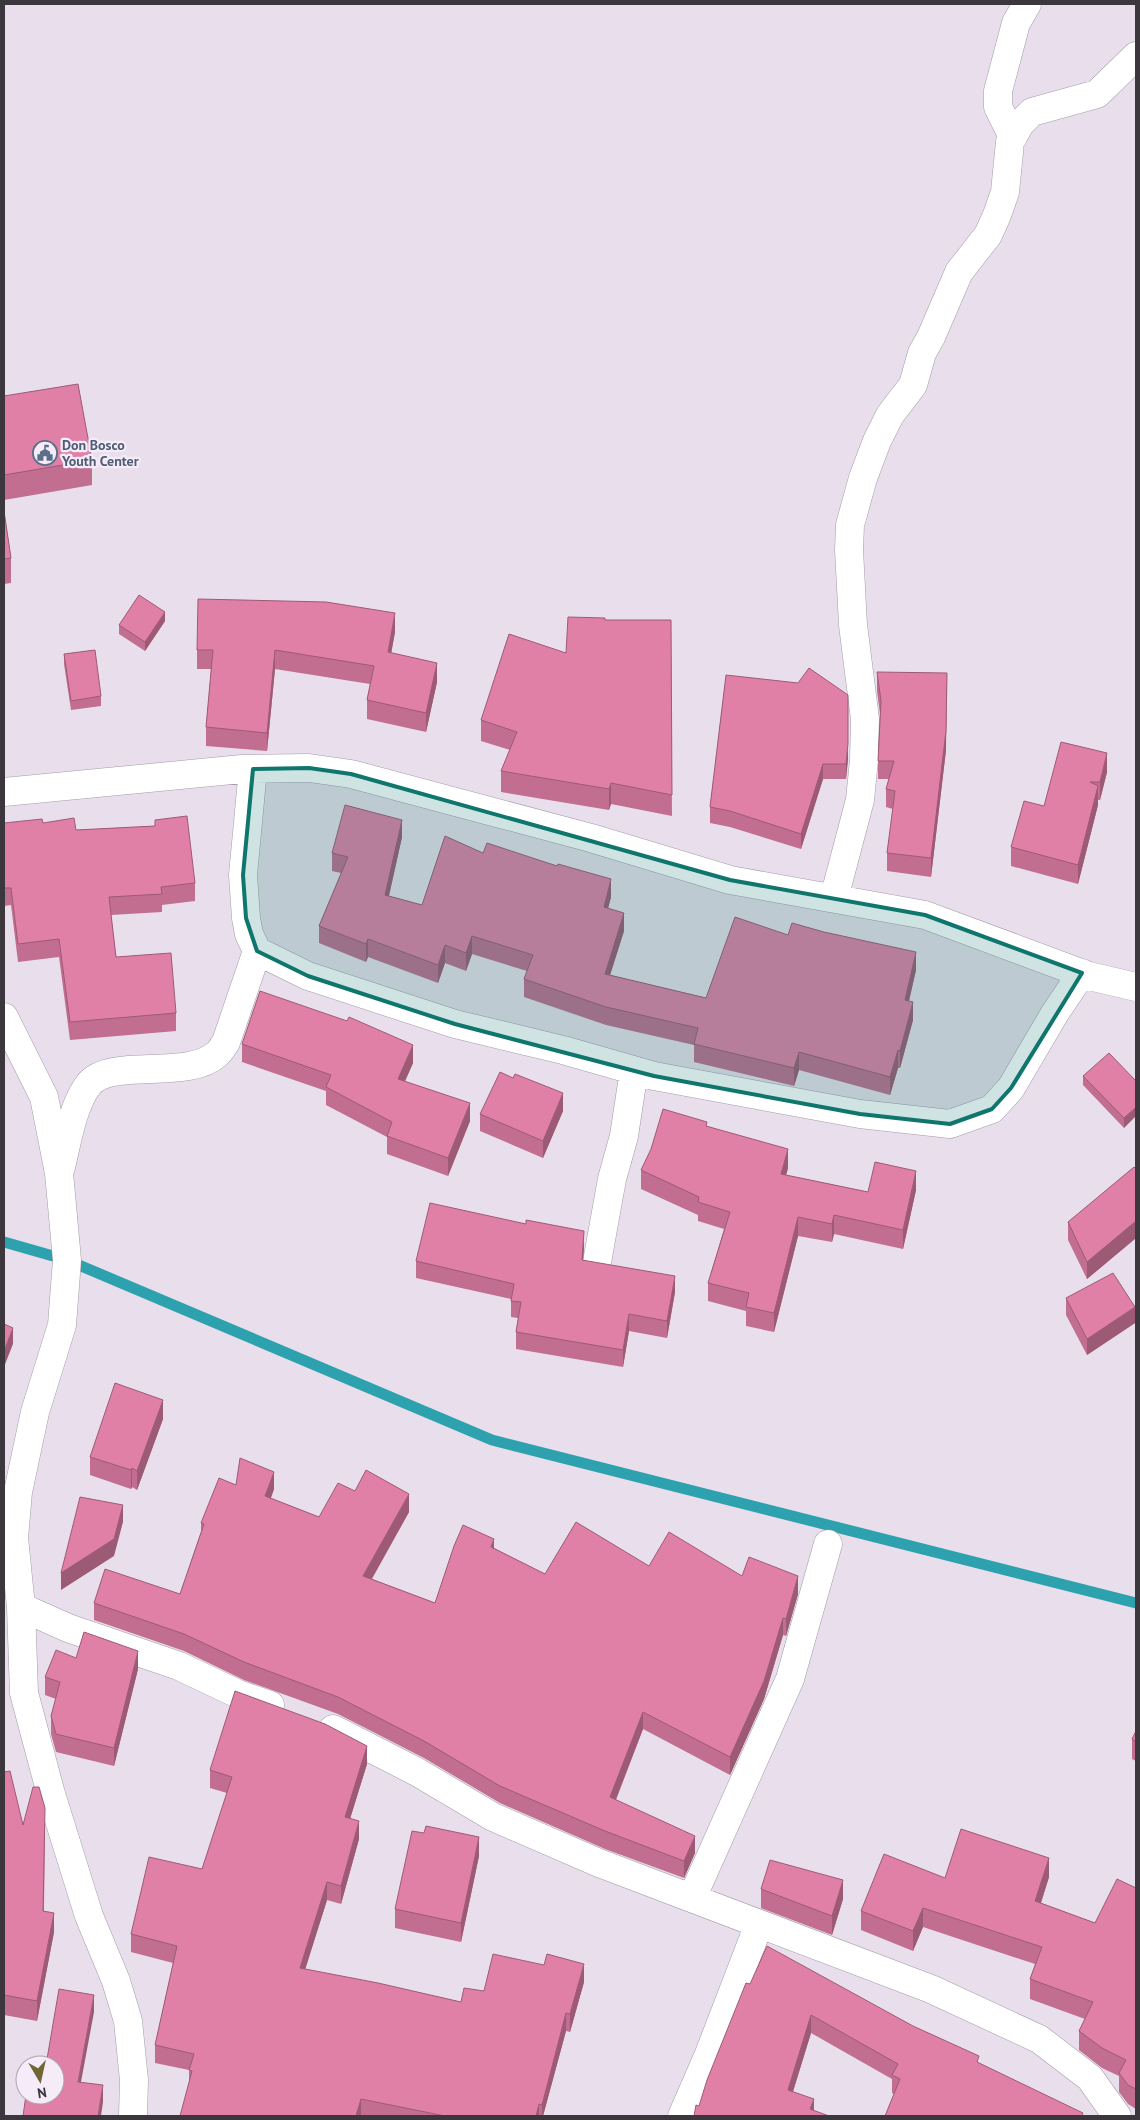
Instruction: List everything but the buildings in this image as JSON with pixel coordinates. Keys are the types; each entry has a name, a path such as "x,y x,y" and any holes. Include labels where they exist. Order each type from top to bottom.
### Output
{"street":[{"path":"1013,137 998,107 998,91 1016,23 1027,4"},
{"path":"834,898 860,800 864,760 865,718 854,625 849,550 850,525 876,441 890,415 913,385 922,354 959,272 988,235 1005,192 1010,142 1020,124 1032,112 1096,94 1136,56"},
{"path":"4,792 139,778 253,769 309,768 351,774 591,838 730,880 926,915 1082,973 1136,986"},
{"path":"253,769 242,874 249,934 257,951 308,976 455,1024 563,1050 654,1076 860,1114 950,1124 992,1109 1011,1088 1055,1013 1082,973"},
{"path":"59,1173 79,1101 90,1083 102,1074 181,1067 208,1059 217,1054 226,1042 257,951"},
{"path":"4,1016 44,1097 59,1173 67,1260 62,1325 35,1412 18,1492 14,1538 21,1607 24,1693 89,1916 116,1981 128,2022 134,2080 132,2116"},
{"path":"597,1262 612,1179 624,1136 634,1070"},
{"path":"692,1898 790,1679 828,1544"},
{"path":"21,1607 68,1628 179,1666 238,1694 331,1728 417,1772 493,1817 599,1863 931,1989 1039,2039 1090,2078 1117,2116"},
{"path":"682,2116 709,2054 759,1924"}],"highlighted area":[{"path":"309,768 351,774 730,880 925,915 1082,973 1011,1088 992,1109 950,1124 860,1114 654,1076 455,1024 308,976 257,951 246,918 243,875 253,769"}],"waterway":[{"path":"4,1242 67,1260 492,1440 1136,1603"}],"place":[{"name":"Don Bosco Youth Center","path":"45,453"}]}
